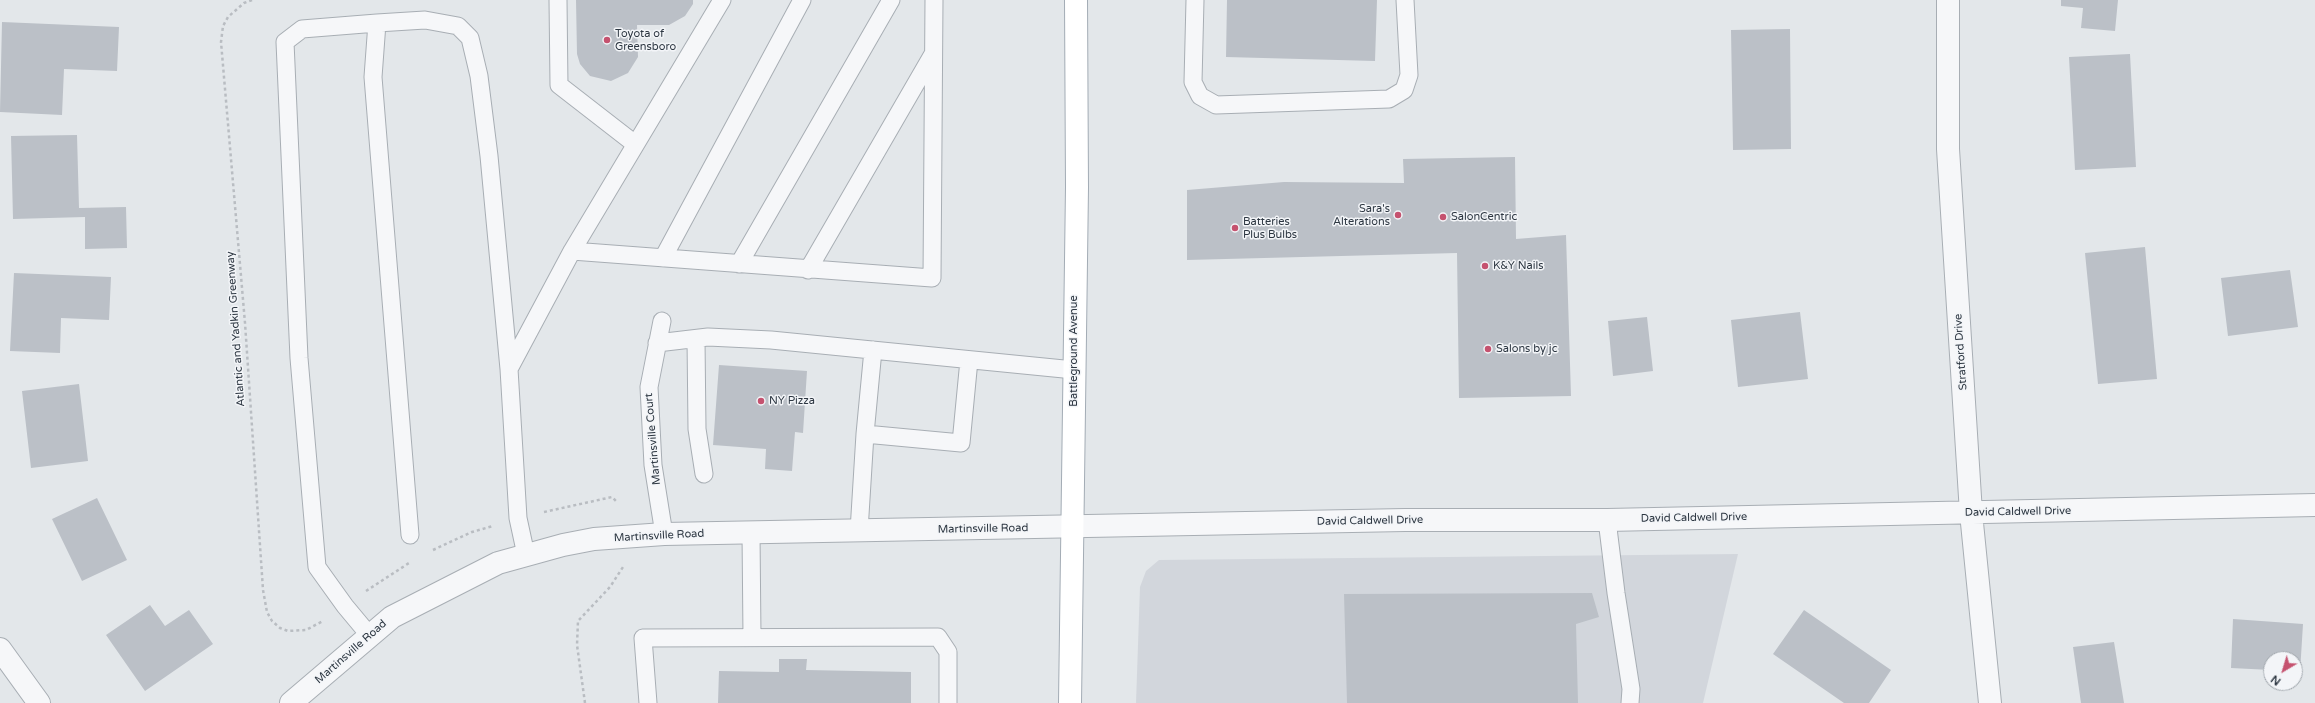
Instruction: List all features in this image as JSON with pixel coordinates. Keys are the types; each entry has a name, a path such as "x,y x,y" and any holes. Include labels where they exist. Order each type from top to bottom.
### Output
{"main road":[{"name":"Battleground Avenue","path":"1070,703 1074,527 1074,370 1077,187 1076,0"}],"street":[{"name":"Stratford Drive","path":"1948,0 1948,148 1971,513 1990,703"},
{"name":"David Caldwell Drive","path":"1074,527 1398,520 1607,520 2315,505"},
{"name":"Martinsville Road","path":"291,703 392,617 498,563 594,539 664,534 1074,527"},
{"path":"0,649 39,703"}],"lane":[{"path":"558,0 559,85 635,144"},
{"path":"509,369 572,251 722,0"},
{"path":"663,258 802,0"},
{"path":"739,264 891,0"},
{"path":"572,251 808,270 932,278 934,0"},
{"path":"1195,0 1193,82 1200,96 1216,105 1389,99 1404,90 1409,75 1405,0"},
{"path":"370,636 345,606 317,567 299,358 285,42 302,29 425,20 458,26 470,38 479,76 489,156 509,369 518,518 526,555"},
{"path":"377,23 372,77 410,535"},
{"path":"808,270 934,53"},
{"name":"Martinsville Court","path":"662,321 649,387 653,465 664,534"},
{"path":"657,344 696,339 771,340 1074,370"},
{"path":"696,339 697,429 704,474"},
{"path":"859,531 865,434 873,350"},
{"path":"865,434 961,443 969,360"},
{"path":"1607,520 1616,593 1631,689 1630,703"},
{"path":"751,533 752,637"},
{"path":"648,703 643,638 752,637 938,637 948,652 948,703"}],"path":[{"name":"Atlantic and Yadkin Greenway","path":"252,0 244,3 228,17 223,26 221,42 245,331 263,590 267,612 280,628 288,631 306,630 316,626"},
{"path":"585,703 577,645 578,622 610,587 623,570 624,564"}],"shaded area":[{"path":"1738,554 1703,703 1136,703 1140,587 1146,571 1159,560"}],"building":[{"name":"Toyota of Greensboro","path":"576,0 693,0 693,4 685,16 669,25 637,25 638,57 628,73 611,81 590,76 580,64 577,54"},
{"path":"1227,0 1377,0 1375,61 1226,57"},
{"path":"2061,0 2118,0 2115,31 2081,28 2083,8 2061,6"},
{"path":"2,22 119,27 117,71 64,69 62,115 0,112"},
{"path":"1790,29 1791,149 1733,150 1731,30"},
{"path":"2130,54 2136,167 2075,170 2069,57"},
{"path":"77,135 79,208 126,207 127,248 85,249 85,217 13,219 11,136"},
{"path":"1515,157 1516,239 1566,235 1571,396 1459,398 1457,253 1187,260 1187,190 1284,182 1404,183 1403,159"},
{"path":"2145,247 2157,379 2098,384 2085,253"},
{"path":"2290,270 2298,327 2228,336 2221,278"},
{"path":"14,273 111,277 109,320 61,318 60,353 10,351"},
{"path":"1800,312 1808,379 1738,387 1731,320"},
{"path":"1647,317 1653,371 1613,376 1608,321"},
{"name":"NY Pizza","path":"719,365 807,371 803,433 795,432 792,471 765,469 766,449 713,445"},
{"path":"79,384 88,461 31,468 22,391"},
{"path":"97,498 127,560 82,581 52,519"},
{"path":"1592,593 1599,617 1576,624 1578,703 1347,703 1344,594"},
{"path":"150,605 165,626 189,610 213,644 145,691 106,635"},
{"path":"1804,610 1891,670 1869,703 1844,703 1773,654"},
{"path":"2233,619 2303,624 2301,651 2263,651 2263,670 2231,668"},
{"path":"2114,642 2124,703 2081,703 2073,647"},
{"path":"779,659 807,659 806,670 911,672 911,703 718,703 719,671 779,672"}],"place":[{"name":"Toyota of Greensboro","path":"607,40"},
{"name":"Sara's Alterations","path":"1398,215"},
{"name":"SalonCentric","path":"1443,217"},
{"name":"Batteries Plus Bulbs","path":"1235,228"},
{"name":"K&Y Nails","path":"1485,266"},
{"name":"Salons by jc","path":"1488,349"},
{"name":"NY Pizza","path":"761,401"}]}
